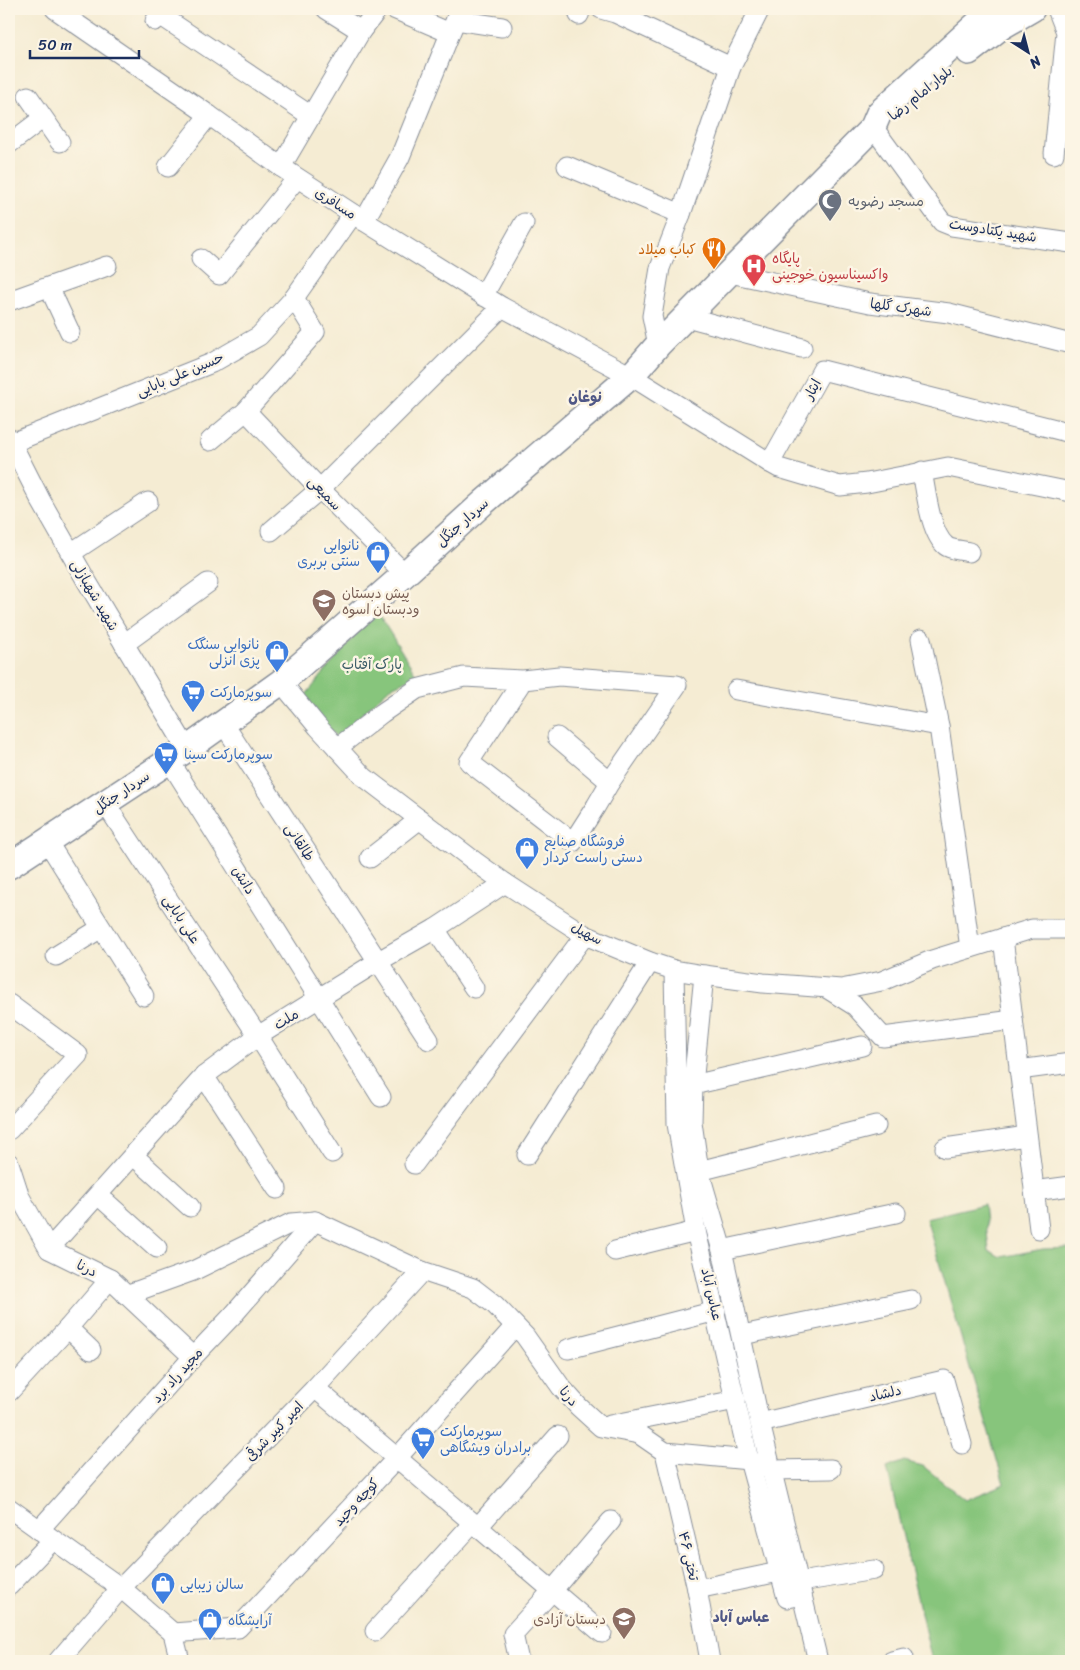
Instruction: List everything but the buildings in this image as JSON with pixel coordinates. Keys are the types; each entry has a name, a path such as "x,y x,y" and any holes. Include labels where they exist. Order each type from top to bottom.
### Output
{"main road":[{"name":"بلوار امام رضا","path":"873,127 879,114 994,14 1032,9"},
{"name":"سردار جنگل","path":"9,866 178,754 281,682 484,502 631,376 658,345 873,127"}],"street":[{"name":"مسافری","path":"55,9 209,114 297,178 358,217 483,296 631,376"},
{"path":"326,9 361,31"},
{"path":"281,167 361,31 378,9"},
{"path":"394,9 456,21 502,27"},
{"path":"601,9 615,12 731,67"},
{"path":"658,345 652,316 660,268 681,214 731,67 760,9"},
{"path":"1054,154 1066,32 1057,9"},
{"path":"155,21 160,15 310,116"},
{"name":"حسین علی بابایی","path":"9,442 212,363 259,336 294,298 358,217 400,157 456,21"},
{"path":"28,96 42,120 60,142"},
{"path":"168,167 209,114"},
{"path":"9,144 42,120"},
{"name":"شهید یکتادوست","path":"873,127 942,222 952,226 1071,243"},
{"path":"567,166 681,214"},
{"path":"201,259 219,275 297,178"},
{"path":"483,296 524,223"},
{"path":"9,301 107,266"},
{"name":"شهرک گلها","path":"730,273 870,303 949,313 1071,344"},
{"path":"49,287 70,332"},
{"path":"210,441 246,411 315,332 294,298"},
{"path":"271,531 320,489 502,307"},
{"path":"687,317 802,348"},
{"name":"ایثار","path":"770,463 822,370 1071,433"},
{"path":"631,376 779,468 840,486 867,484 948,467 1071,492"},
{"name":"سمیعی","path":"246,411 405,574"},
{"name":"شهید شهبازلی","path":"9,442 41,502 124,644 178,754"},
{"path":"922,471 933,524 938,536 946,546 969,552"},
{"path":"71,553 148,502"},
{"path":"124,644 208,583"},
{"path":"921,639 940,726 970,948"},
{"path":"337,748 382,712 417,689 464,677 523,680 559,676 677,685 610,782 573,842 469,762 523,680"},
{"name":"سهیل","path":"281,682 364,777 505,883 585,935 674,970 704,975 841,989 882,981 932,960 1032,929 1071,929"},
{"path":"736,690 940,726"},
{"name":"طالقانی","path":"223,723 429,1040"},
{"path":"557,737 610,782"},
{"name":"دانش","path":"178,754 319,999 381,1097"},
{"name":"علی بابایی","path":"105,803 258,1036 332,1153"},
{"path":"370,858 420,819"},
{"path":"47,841 144,996"},
{"name":"ملت","path":"49,1249 204,1076 258,1036 377,962 435,929 505,883"},
{"path":"56,956 102,928"},
{"path":"435,929 474,988"},
{"path":"414,1164 585,935"},
{"path":"1003,938 1039,1229"},
{"path":"527,1155 650,962"},
{"name":"عباس آباد","path":"674,970 677,1124 696,1231 749,1460 787,1598 801,1589"},
{"name":"عباس آباد","path":"704,975 693,1085 692,1122 699,1171 722,1250 760,1423 818,1661"},
{"path":"828,989 856,1006 883,1037 1013,1020"},
{"path":"9,1004 78,1055 9,1130"},
{"path":"693,1085 862,1046"},
{"path":"1019,1070 1071,1063"},
{"path":"204,1076 277,1189"},
{"path":"699,1171 876,1126"},
{"path":"945,1148 1027,1136"},
{"path":"134,1156 190,1207"},
{"path":"9,1163 20,1197 49,1249"},
{"path":"1034,1191 1071,1186"},
{"path":"98,1195 158,1248"},
{"path":"722,1250 896,1213"},
{"path":"126,1295 193,1271 291,1223 315,1221"},
{"name":"درنا","path":"315,1221 422,1270 473,1288 495,1305 525,1336 561,1387 578,1406 601,1426 639,1434 665,1452 749,1460 771,1470"},
{"name":"مجید راد برد","path":"9,1586 46,1535 193,1357 234,1314 315,1221"},
{"path":"615,1251 696,1231"},
{"name":"درنا","path":"49,1249 110,1279 193,1357"},
{"name":"امیر کبیر شرقی","path":"58,1661 121,1588 315,1388 422,1270"},
{"path":"9,1392 110,1279"},
{"path":"742,1335 911,1300"},
{"path":"568,1349 716,1311"},
{"name":"کوچه وحید","path":"173,1633 238,1628 397,1458 515,1326"},
{"path":"68,1328 91,1350"},
{"name":"دلشاد","path":"760,1423 944,1380 962,1444"},
{"path":"315,1388 602,1633"},
{"path":"601,1426 736,1400"},
{"path":"375,1631 558,1436"},
{"name":"تختی ۴۶","path":"665,1452 697,1588 710,1661"},
{"path":"771,1470 831,1469"},
{"path":"9,1508 121,1588 173,1633 179,1661"},
{"path":"513,1660 513,1634 611,1521"},
{"path":"801,1589 874,1570"},
{"path":"697,1588 779,1572"}],"green space":[{"name":"پارک آفتاب","path":"376,610 417,676 391,687 337,737 299,703"},
{"path":"984,1204 989,1251 1001,1257 1043,1249 1071,1248 1071,1661 932,1661 887,1468 904,1461 923,1466 965,1500 1004,1484 926,1218"}],"place":[{"name":"مسجد رضویه","path":"830,222"},
{"name":"کباب میلاد","path":"714,270"},
{"name":"پایگاه واکسیناسیون خوجینی","path":"754,287"},
{"name":"نانوایی سنتی بربری","path":"378,574"},
{"name":"پیش دبستان ودبستان اسوه","path":"324,622"},
{"name":"نانوایی سنگک پزی انزلی","path":"277,673"},
{"name":"سوپرمارکت","path":"193,713"},
{"name":"سوپرمارکت سینا","path":"166,775"},
{"name":"فروشگاه صنایع دستی راست کردار","path":"527,870"},
{"name":"سوپرمارکت برادران ویشگاهی","path":"423,1460"},
{"name":"سالن زیبایی","path":"163,1605"},
{"name":"دبستان آزادی","path":"624,1640"},
{"name":"آرایشگاه","path":"210,1641"}],"district":[{"name":"نوغان","path":"585,397"},
{"name":"عباس آباد","path":"741,1617"}]}
